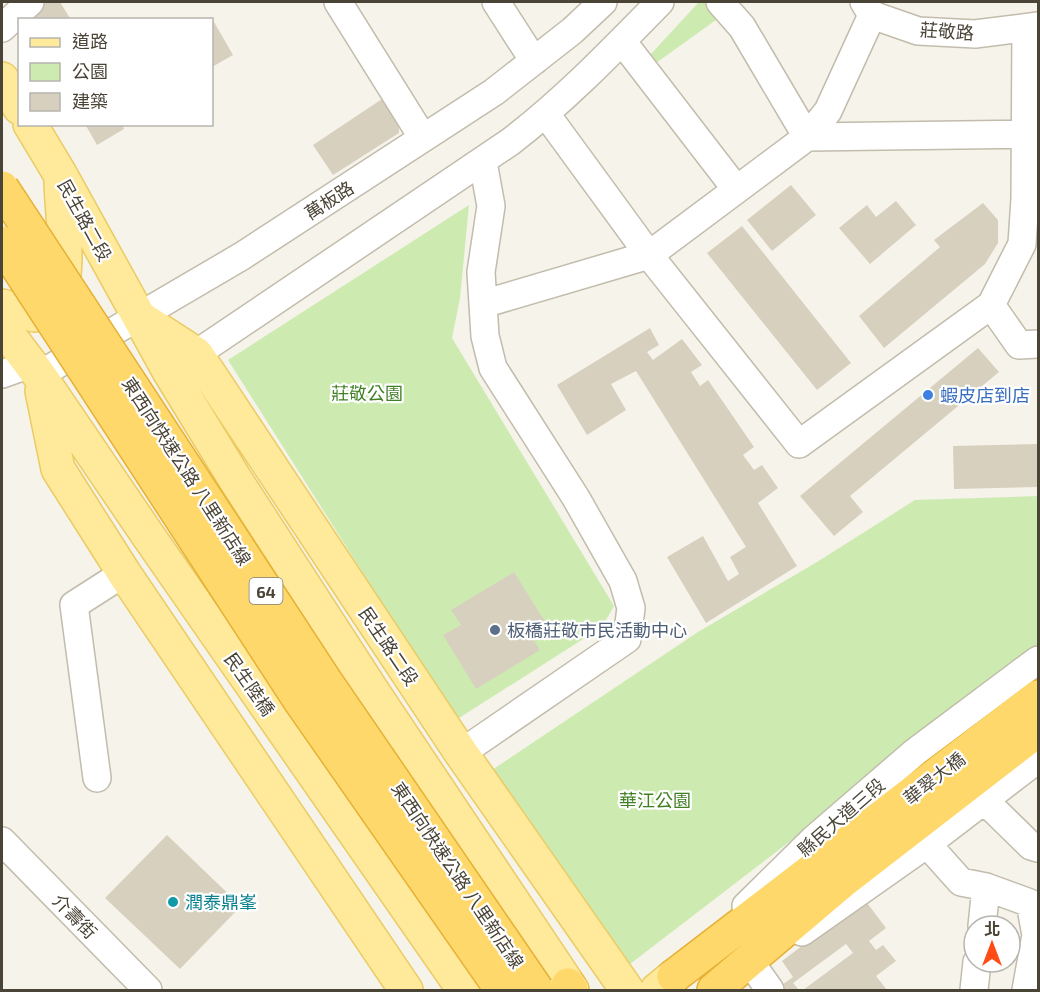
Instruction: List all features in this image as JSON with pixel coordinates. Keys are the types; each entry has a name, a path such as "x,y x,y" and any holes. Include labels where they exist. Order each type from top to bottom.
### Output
{"highway":[{"name":"東西向快速公路 八里新店線","path":"2,188 326,682 537,990"},
{"name":"東西向快速公路 八里新店線","path":"2,243 299,699 502,990"},
{"name":"華翠大橋","path":"837,870 1038,697"},
{"name":"華翠大橋","path":"837,870 1038,730"},
{"path":"666,983 837,870"},
{"path":"715,990 837,870"}],"main road":[{"path":"2,79 18,105"},
{"name":"民生路二段","path":"31,126 169,371 235,479 570,989"},
{"path":"2,306 34,315 56,307 62,294 64,265 60,174"},
{"name":"民生路二段","path":"138,316 196,354 461,753 627,990"},
{"path":"2,326 23,371 58,469 124,573 406,990"},
{"name":"民生陸橋","path":"23,371 292,745 464,990"}],"street":[{"path":"2,28 30,2"},
{"path":"338,2 423,138"},
{"path":"496,2 534,61"},
{"name":"萬板路","path":"23,371 138,316 242,256 494,92 572,31 603,2"},
{"path":"196,354 483,162 546,114 660,2"},
{"path":"720,2 742,27 807,137"},
{"path":"483,304 649,255 807,137 828,111 868,8"},
{"name":"莊敬路","path":"868,8 918,31 975,34 1032,27"},
{"path":"546,114 649,255 799,444 991,305 1022,244 1032,134 1032,27"},
{"path":"622,41 736,189"},
{"path":"807,137 1032,134"},
{"path":"461,753 627,639 631,608 623,581 582,507 493,368 485,336 481,272 491,206 483,162"},
{"path":"991,305 1019,345 1038,344"},
{"path":"97,778 74,605 124,573"},
{"name":"縣民大道三段","path":"666,983 814,838 915,752 1038,660"},
{"path":"715,990 927,844 1038,759"},
{"path":"985,801 1036,844"},
{"name":"介壽街","path":"2,841 148,990"},
{"path":"927,844 961,882 986,887 1030,903 1036,935 1026,990"},
{"path":"983,914 986,887"},
{"path":"753,966 770,990"},
{"path":"974,990 976,974"}],"green space":[{"path":"699,2 711,2 723,15 656,63 650,55"},
{"name":"莊敬公園","path":"469,205 460,298 452,338 614,606 602,627 456,720 228,360"},
{"name":"華江公園","path":"1038,496 1038,651 630,964 492,770 698,632 817,562 915,500"}],"building":[{"path":"17,2 60,2 70,18 18,18 18,20"},
{"path":"213,22 233,55 213,66"},
{"path":"385,97 399,122 399,133 333,175 313,145"},
{"path":"86,126 123,126 124,129 97,145"},
{"path":"791,185 816,215 772,251 747,220"},
{"path":"896,201 916,225 870,264 839,228 867,205 876,217"},
{"path":"983,203 998,220 998,243 985,264 884,348 859,316 940,247 934,240"},
{"path":"742,226 851,363 817,390 707,253"},
{"path":"650,328 659,345 647,352 653,360 682,339 702,365 691,372 700,386 708,380 754,447 743,455 754,470 762,465 778,488 758,503 797,566 706,623 667,557 703,536 728,581 739,574 730,557 746,547 636,371 611,384 626,410 587,435 557,385"},
{"path":"978,348 999,372 850,496 863,512 834,536 800,496"},
{"path":"1038,444 1038,487 954,489 953,446"},
{"name":"板橋莊敬市民活動中心","path":"514,572 547,625 530,635 540,650 476,689 443,635 461,625 451,610"},
{"name":"潤泰鼎峯","path":"167,835 241,906 180,969 105,898"},
{"path":"864,899 886,928 869,941 876,950 883,945 896,961 876,976 887,990 803,990 853,953 846,944 793,983 799,990 775,990 793,977 782,961"}],"place":[{"name":"蝦皮店到店","path":"928,395"},
{"name":"板橋莊敬市民活動中心","path":"495,630"},
{"name":"潤泰鼎峯","path":"173,902"}]}
